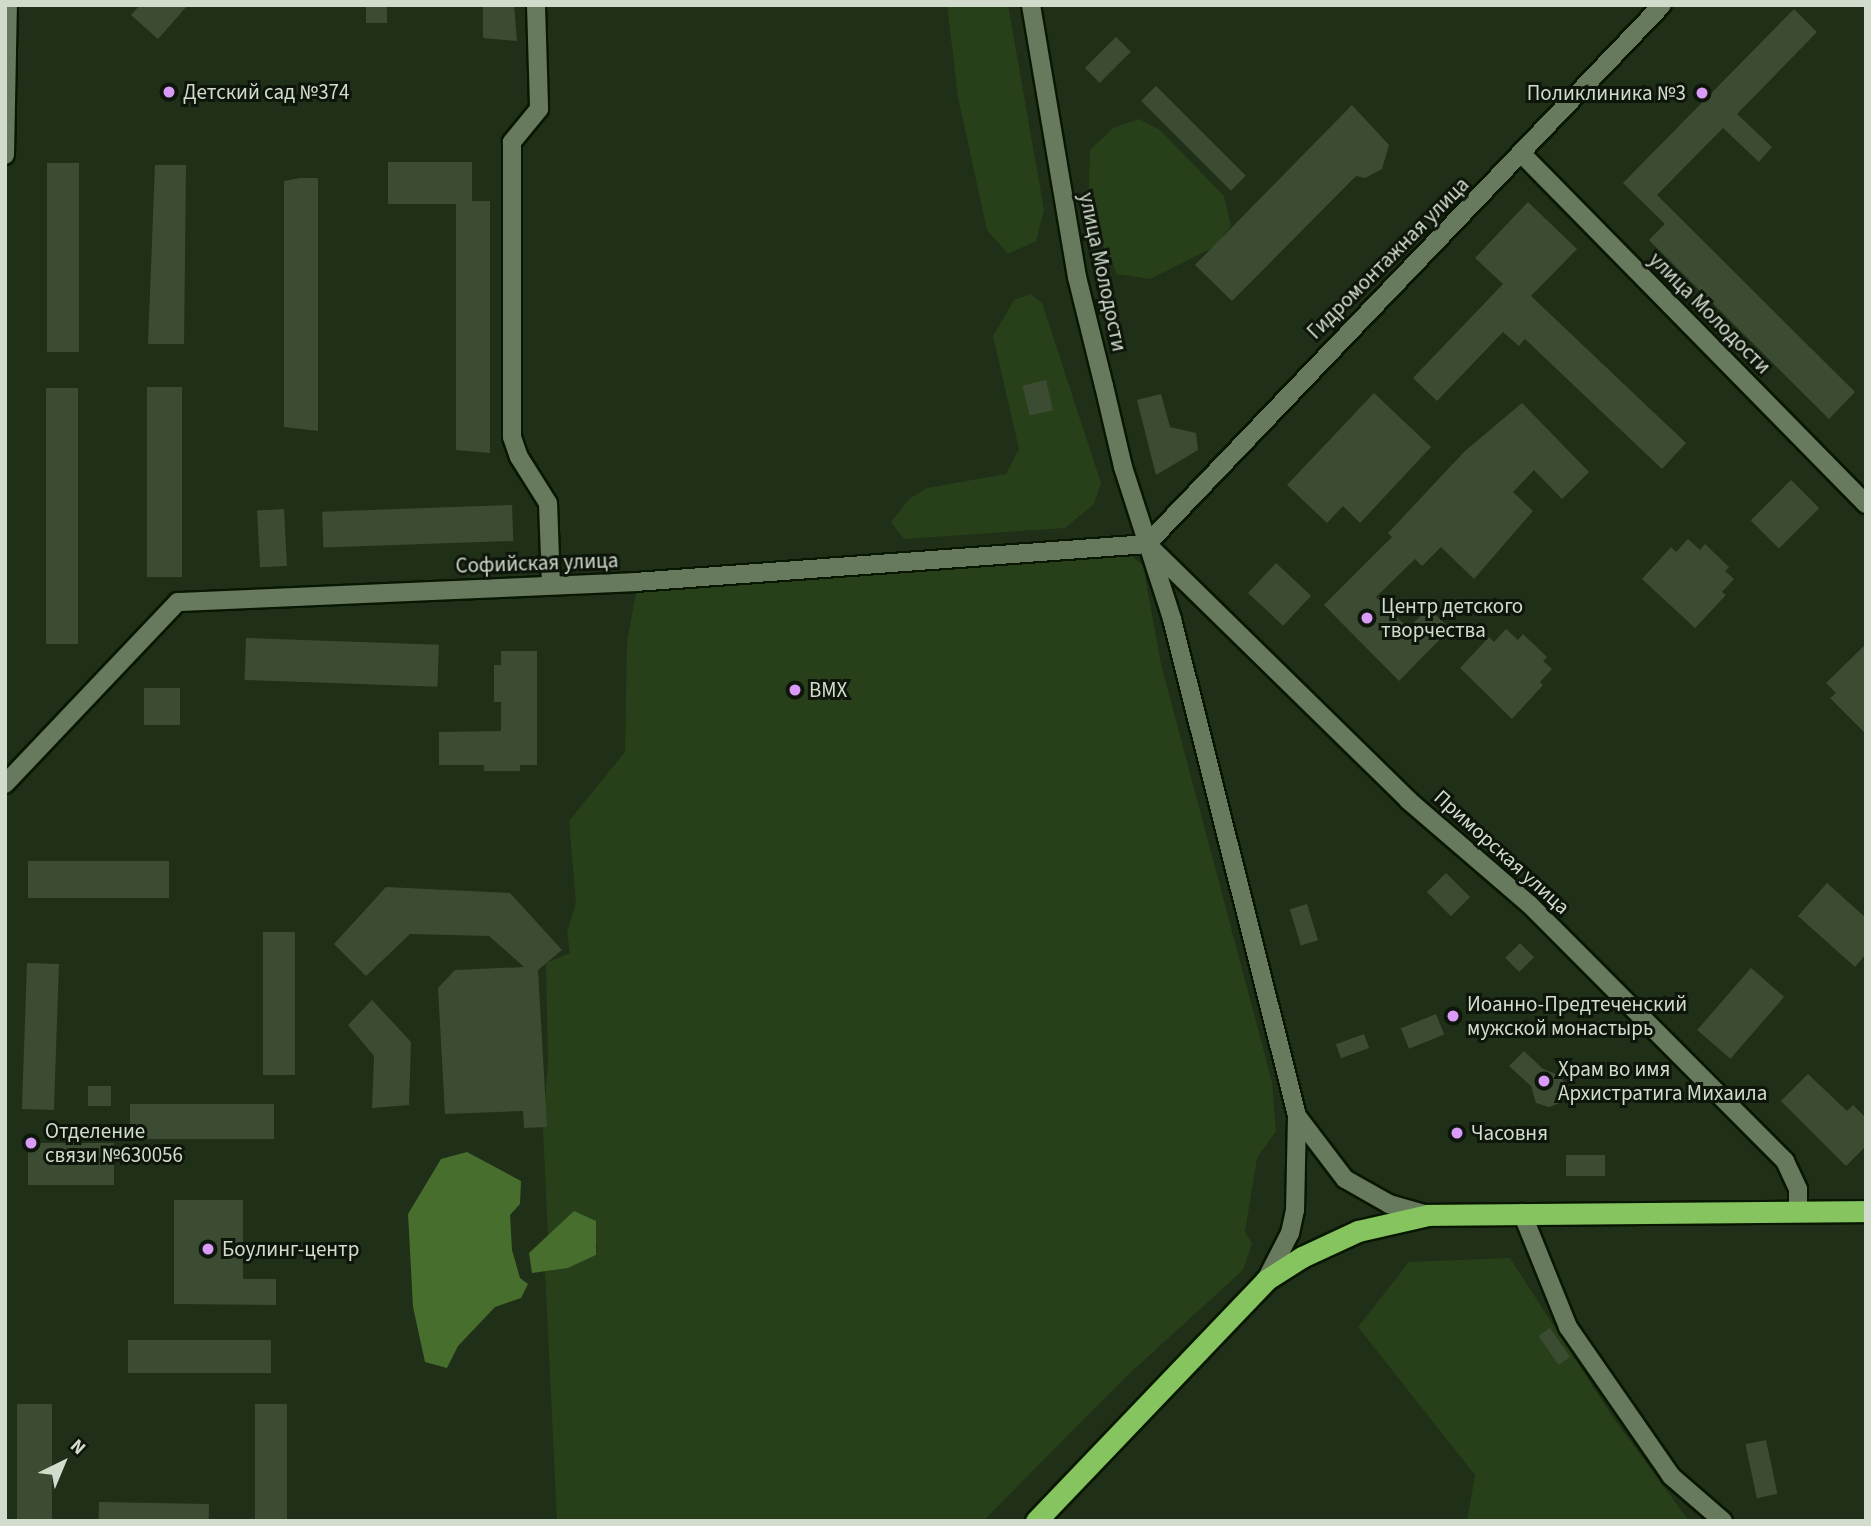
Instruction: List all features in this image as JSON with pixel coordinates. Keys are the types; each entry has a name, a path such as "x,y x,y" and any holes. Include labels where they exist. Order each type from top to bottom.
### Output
{"highway":[{"path":"1036,1521 1266,1280 1301,1257 1358,1231 1428,1214 1866,1211"}],"street":[{"path":"5,155 8,5"},
{"path":"536,5 539,109 512,142 512,437 519,457 548,503 551,584"},
{"name":"улица Молодости","path":"1031,5 1077,276 1123,467 1172,619 1297,1116"},
{"name":"Гидромонтажная улица","path":"1147,544 1326,353 1522,154 1662,5"},
{"name":"улица Молодости","path":"1522,154 1866,504"},
{"name":"Софийская улица","path":"5,784 178,602 551,584 1147,544"},
{"name":"Приморская улица","path":"1147,544 1408,800 1529,904 1724,1098 1785,1161 1798,1189 1798,1210"},
{"path":"1297,1116 1345,1179 1389,1203 1428,1214"},
{"path":"1266,1280 1290,1233 1294,1210 1297,1116"},
{"path":"1522,1213 1568,1327 1671,1476 1723,1521"}],"shaded area":[{"path":"947,5 1008,5 1044,210 1036,241 1008,254 987,230 958,97"},
{"path":"1139,119 1160,130 1224,196 1231,226 1214,247 1150,279 1117,274 1088,214 1090,150 1113,128"},
{"path":"1031,294 1042,303 1101,483 1094,504 1065,528 904,539 891,522 909,499 927,488 1006,474 1019,449 993,336 1014,300"},
{"path":"1130,554 1143,566 1161,664 1272,1082 1276,1131 1257,1158 1245,1232 1252,1244 1243,1270 1130,1373 983,1521 557,1521 545,1271 568,1268 596,1255 597,1245 575,1212 548,1237 543,1129 548,1063 546,963 570,953 567,932 576,903 569,821 625,752 627,642 636,593 661,584 728,576"},
{"path":"467,1152 521,1181 520,1204 510,1215 512,1250 520,1278 528,1284 521,1298 495,1307 458,1346 447,1368 425,1362 413,1307 408,1214 441,1159"},
{"path":"574,1211 596,1221 596,1255 568,1268 532,1273 529,1253"},
{"path":"1510,1258 1612,1416 1689,1521 1467,1521 1475,1475 1358,1327 1409,1262"}],"building":[{"path":"140,5 188,5 158,39 131,15"},
{"path":"366,5 387,5 387,23 366,23"},
{"path":"483,5 514,5 517,41 483,38"},
{"path":"1794,9 1817,32 1737,114 1772,147 1759,162 1723,128 1657,195 1855,392 1829,419 1649,240 1665,224 1623,183"},
{"path":"1116,37 1131,52 1100,83 1085,68"},
{"path":"1156,86 1246,176 1231,191 1141,101"},
{"path":"1352,105 1389,145 1382,169 1365,178 1356,176 1232,301 1195,265"},
{"path":"388,162 472,162 472,201 490,201 490,453 456,450 456,204 388,204"},
{"path":"47,163 79,163 79,352 47,352"},
{"path":"155,165 186,165 184,344 148,344"},
{"path":"318,178 318,431 284,427 284,181"},
{"path":"1528,202 1577,249 1531,296 1686,443 1662,469 1525,339 1519,346 1503,332 1437,401 1413,378 1503,284 1475,258"},
{"path":"1046,380 1053,410 1030,416 1023,385"},
{"path":"147,387 182,387 182,577 147,577"},
{"path":"46,388 78,388 78,644 46,644"},
{"path":"1374,393 1431,447 1360,523 1343,506 1327,523 1287,485"},
{"path":"1161,394 1170,427 1196,433 1198,450 1156,475 1137,400"},
{"path":"1522,403 1589,472 1562,499 1534,470 1513,492 1533,511 1474,579 1441,547 1422,566 1415,559 1376,597 1408,628 1429,608 1450,629 1399,681 1324,605 1392,537 1388,533 1465,451"},
{"path":"1791,480 1819,508 1779,549 1751,520"},
{"path":"512,505 513,541 323,548 322,512"},
{"path":"284,509 287,566 260,567 257,510"},
{"path":"1688,539 1700,550 1705,544 1729,567 1725,571 1734,579 1722,592 1726,595 1695,628 1642,579 1671,547 1676,552"},
{"path":"1276,563 1311,596 1283,626 1248,593"},
{"path":"1506,629 1518,640 1523,634 1547,657 1543,661 1552,669 1540,682 1543,685 1512,719 1460,668 1489,637 1494,642"},
{"path":"246,638 439,645 437,687 245,680"},
{"path":"1866,644 1866,734 1830,698 1836,693 1826,683"},
{"path":"501,651 537,651 537,765 520,765 520,771 484,771 484,765 439,765 439,732 501,731 501,702 494,702 494,665 501,665"},
{"path":"144,688 180,688 180,725 144,725"},
{"path":"28,861 169,861 169,898 28,898"},
{"path":"1446,873 1470,897 1451,916 1427,892"},
{"path":"1827,883 1866,918 1866,954 1855,967 1798,916"},
{"path":"386,887 510,893 562,950 538,970 547,1127 524,1128 523,1111 445,1114 438,988 455,970 524,967 489,936 410,934 366,976 334,944"},
{"path":"1307,904 1318,940 1301,946 1290,909"},
{"path":"263,932 295,932 295,1075 263,1075"},
{"path":"1520,943 1534,957 1519,972 1505,958"},
{"path":"27,963 59,964 54,1110 22,1109"},
{"path":"1751,968 1784,997 1730,1059 1697,1030"},
{"path":"372,1000 411,1042 409,1105 372,1108 374,1056 348,1025"},
{"path":"1436,1014 1444,1034 1409,1049 1401,1028"},
{"path":"1364,1034 1369,1048 1341,1058 1336,1044"},
{"name":"Храм во имя Архистратига Михаила","path":"1524,1051 1543,1069 1561,1076 1567,1089 1562,1102 1549,1107 1536,1103 1531,1086 1509,1066"},
{"path":"1808,1074 1847,1111 1853,1105 1866,1118 1866,1146 1846,1166 1781,1101"},
{"path":"88,1086 111,1086 111,1106 88,1106"},
{"path":"130,1104 274,1104 274,1139 130,1139"},
{"name":"Часовня","path":"1457,1123 1463,1126 1466,1132 1463,1138 1457,1141 1451,1138 1448,1132 1451,1126"},
{"path":"28,1143 114,1143 114,1185 28,1185"},
{"path":"1566,1155 1605,1155 1605,1176 1566,1176"},
{"name":"Боулинг-центр","path":"174,1200 243,1200 243,1279 276,1279 276,1305 174,1304"},
{"path":"1550,1328 1570,1357 1559,1365 1539,1336"},
{"path":"128,1340 271,1340 271,1373 128,1373"},
{"path":"17,1404 52,1404 52,1521 17,1521"},
{"path":"255,1404 287,1404 287,1521 255,1521"},
{"path":"1766,1440 1777,1494 1757,1498 1745,1444"},
{"path":"99,1502 209,1504 209,1521 99,1521"}],"place":[{"name":"Детский сад №374","path":"169,92"},
{"name":"Поликлиника №3","path":"1702,93"},
{"name":"Центр детского творчества","path":"1367,618"},
{"name":"BMX","path":"795,690"},
{"name":"Иоанно-Предтеченский мужской монастырь","path":"1453,1016"},
{"name":"Храм во имя Архистратига Михаила","path":"1544,1081"},
{"name":"Часовня","path":"1457,1133"},
{"name":"Отделение связи №630056","path":"31,1143"},
{"name":"Боулинг-центр","path":"208,1249"}]}
